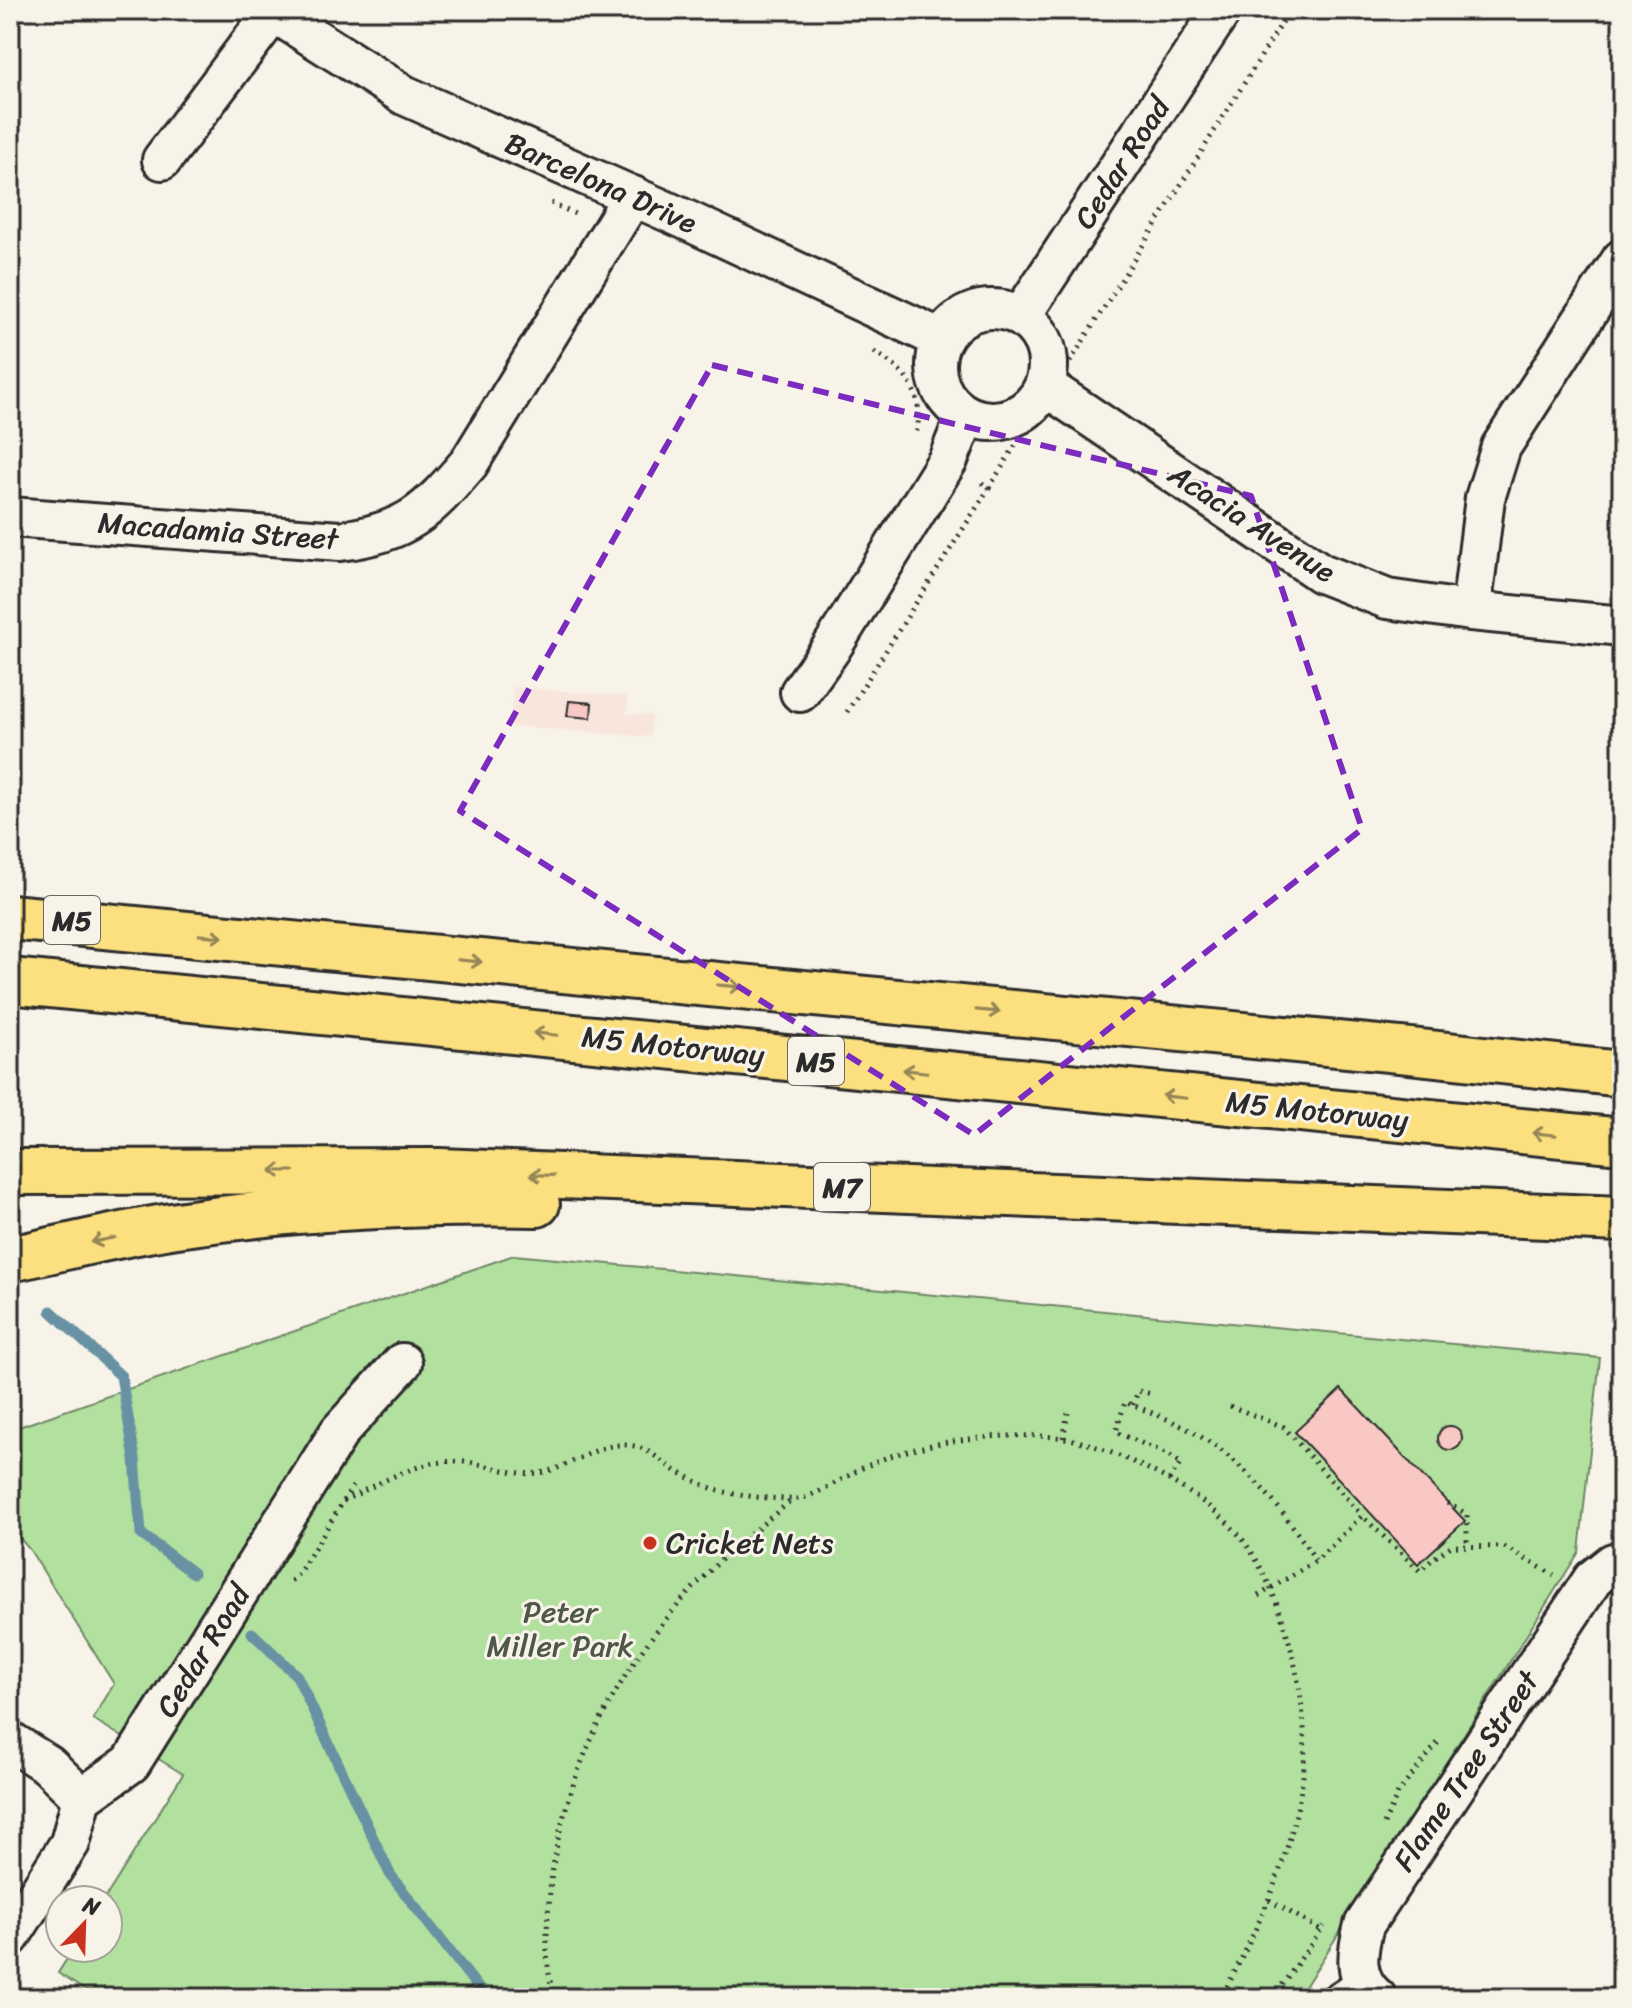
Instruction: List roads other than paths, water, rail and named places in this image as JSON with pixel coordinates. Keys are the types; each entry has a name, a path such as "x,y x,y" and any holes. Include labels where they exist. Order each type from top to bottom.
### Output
{"highway":[{"name":"M5","path":"10,911 134,929"},
{"name":"M5","path":"10,917 1622,1074"},
{"name":"M5 Motorway","path":"10,981 1622,1141"},
{"name":"M7","path":"10,1172 440,1171 1572,1216"},
{"path":"10,1259 180,1224 332,1208 440,1203 1622,1219"}],"street":[{"name":"Cedar Road","path":"1021,316 1222,10"},
{"path":"162,160 272,12"},
{"name":"Barcelona Drive","path":"272,12 404,95 623,212 941,339"},
{"name":"Macadamia Street","path":"10,517 340,541 373,537 401,527 446,489 469,463 623,212"},
{"path":"1471,611 1485,498 1501,447 1622,259"},
{"path":"985,309 1003,310 1021,316 1033,326 1048,355 1048,389 1020,414 1002,421 966,415 951,405 941,390 936,373 936,355 941,339 952,324 967,314 985,309"},
{"name":"Acacia Avenue","path":"1048,389 1321,573 1387,599 1622,626"},
{"path":"800,692 830,650 948,460 966,415"},
{"name":"Cedar Road","path":"82,1798 131,1763 340,1431 402,1363"},
{"name":"Flame Tree Street","path":"1365,1977 1364,1925 1593,1579 1613,1563 1622,1561"},
{"path":"10,1741 48,1765 82,1798 70,1843 10,1937"}],"lane":[{"path":"1329,1998 1365,1977"}],"waterway":[{"path":"51,1311 121,1376 135,1459 141,1534 193,1573"},
{"path":"252,1633 297,1676 390,1874 486,1998"}],"place":[{"name":"Cricket Nets","path":"650,1543"}],"park label":[{"name":"Peter Miller Park","path":"560,1629"}]}
